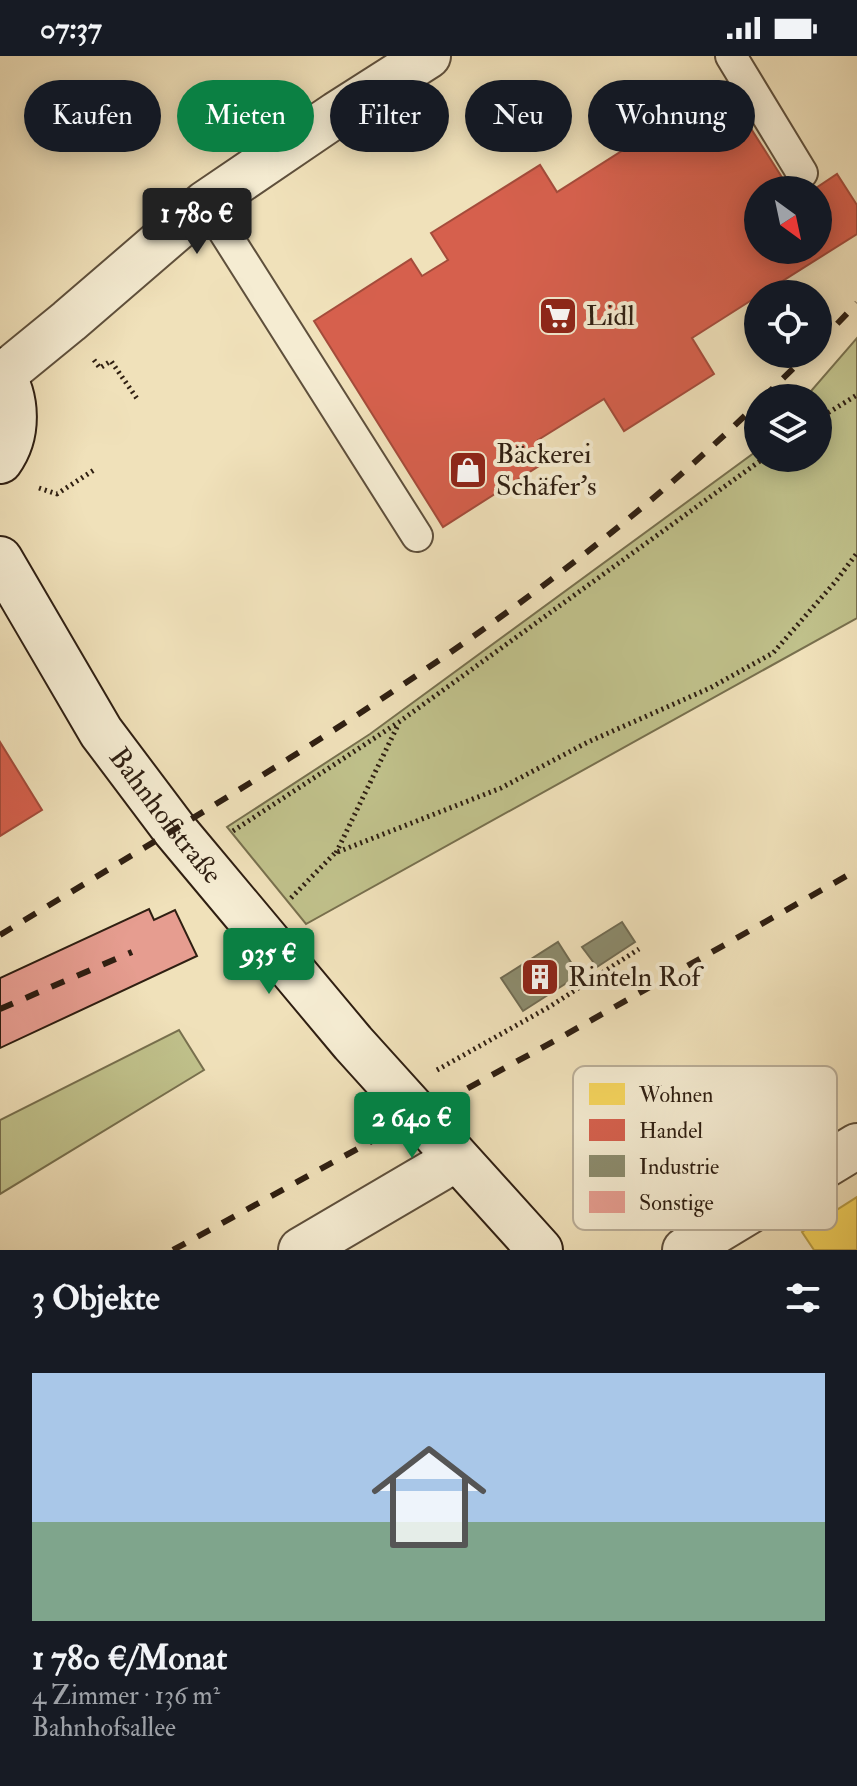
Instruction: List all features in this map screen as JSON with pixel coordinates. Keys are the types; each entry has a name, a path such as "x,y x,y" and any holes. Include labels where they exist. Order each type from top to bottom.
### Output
{"main road":[{"path":"0,461 7,452 14,426 13,400 1,373 69,321 206,203 428,56"},
{"name":"Bahnhofstraße","path":"0,559 101,732 196,856 536,1249"},
{"path":"837,1158 857,1146"},
{"path":"301,1250 456,1159"},
{"path":"685,1250 718,1230"}],"lane":[{"path":"731,56 802,173"},
{"path":"206,203 417,536"}],"path":[{"path":"111,361 138,400"},
{"path":"832,410 857,395"},
{"path":"57,494 94,470"},
{"path":"196,856 399,722 745,472"},
{"path":"335,853 501,788 588,742 710,688 773,653 857,553"},
{"path":"259,931 335,853 399,722"},
{"path":"397,1092 549,1007 639,949"}],"green space":[{"path":"857,338 857,618 306,924 227,827 370,734 744,460 744,472 832,472 832,384 817,384"},
{"path":"179,1030 204,1070 0,1194 0,1120"}],"building: Wohnen":[{"path":"857,1197 857,1250 814,1250 802,1232 837,1230 837,1210"}],"building: Handel":[{"path":"755,135 781,176 744,176 744,264 810,264 784,280 744,280 744,305 692,338 714,374 624,431 604,399 538,440 550,459 443,527 314,321 411,259 422,276 448,260 431,233 540,165 557,192 620,152 755,152"},
{"path":"837,174 857,205 857,234 832,250 832,177"},
{"path":"0,742 42,810 0,836"}],"building: Industrie":[{"path":"622,922 635,942 597,967 582,947"},
{"name":"Rinteln Rof","path":"558,942 579,975 523,1011 501,978"}],"building: Sonstige":[{"path":"149,909 154,920 175,910 197,956 0,1048 0,978"}],"railway":[{"path":"832,329 857,303"},
{"path":"777,384 794,368"},
{"path":"0,935 297,754 490,625 583,555 672,482 744,416"},
{"path":"173,1250 565,1035 857,870"},
{"path":"0,1009 132,952"}],"place":[{"name":"Lidl","path":"558,316"},
{"name":"Bäckerei Schäfer's","path":"468,470"},
{"name":"Rinteln Rof","path":"540,977"}]}
